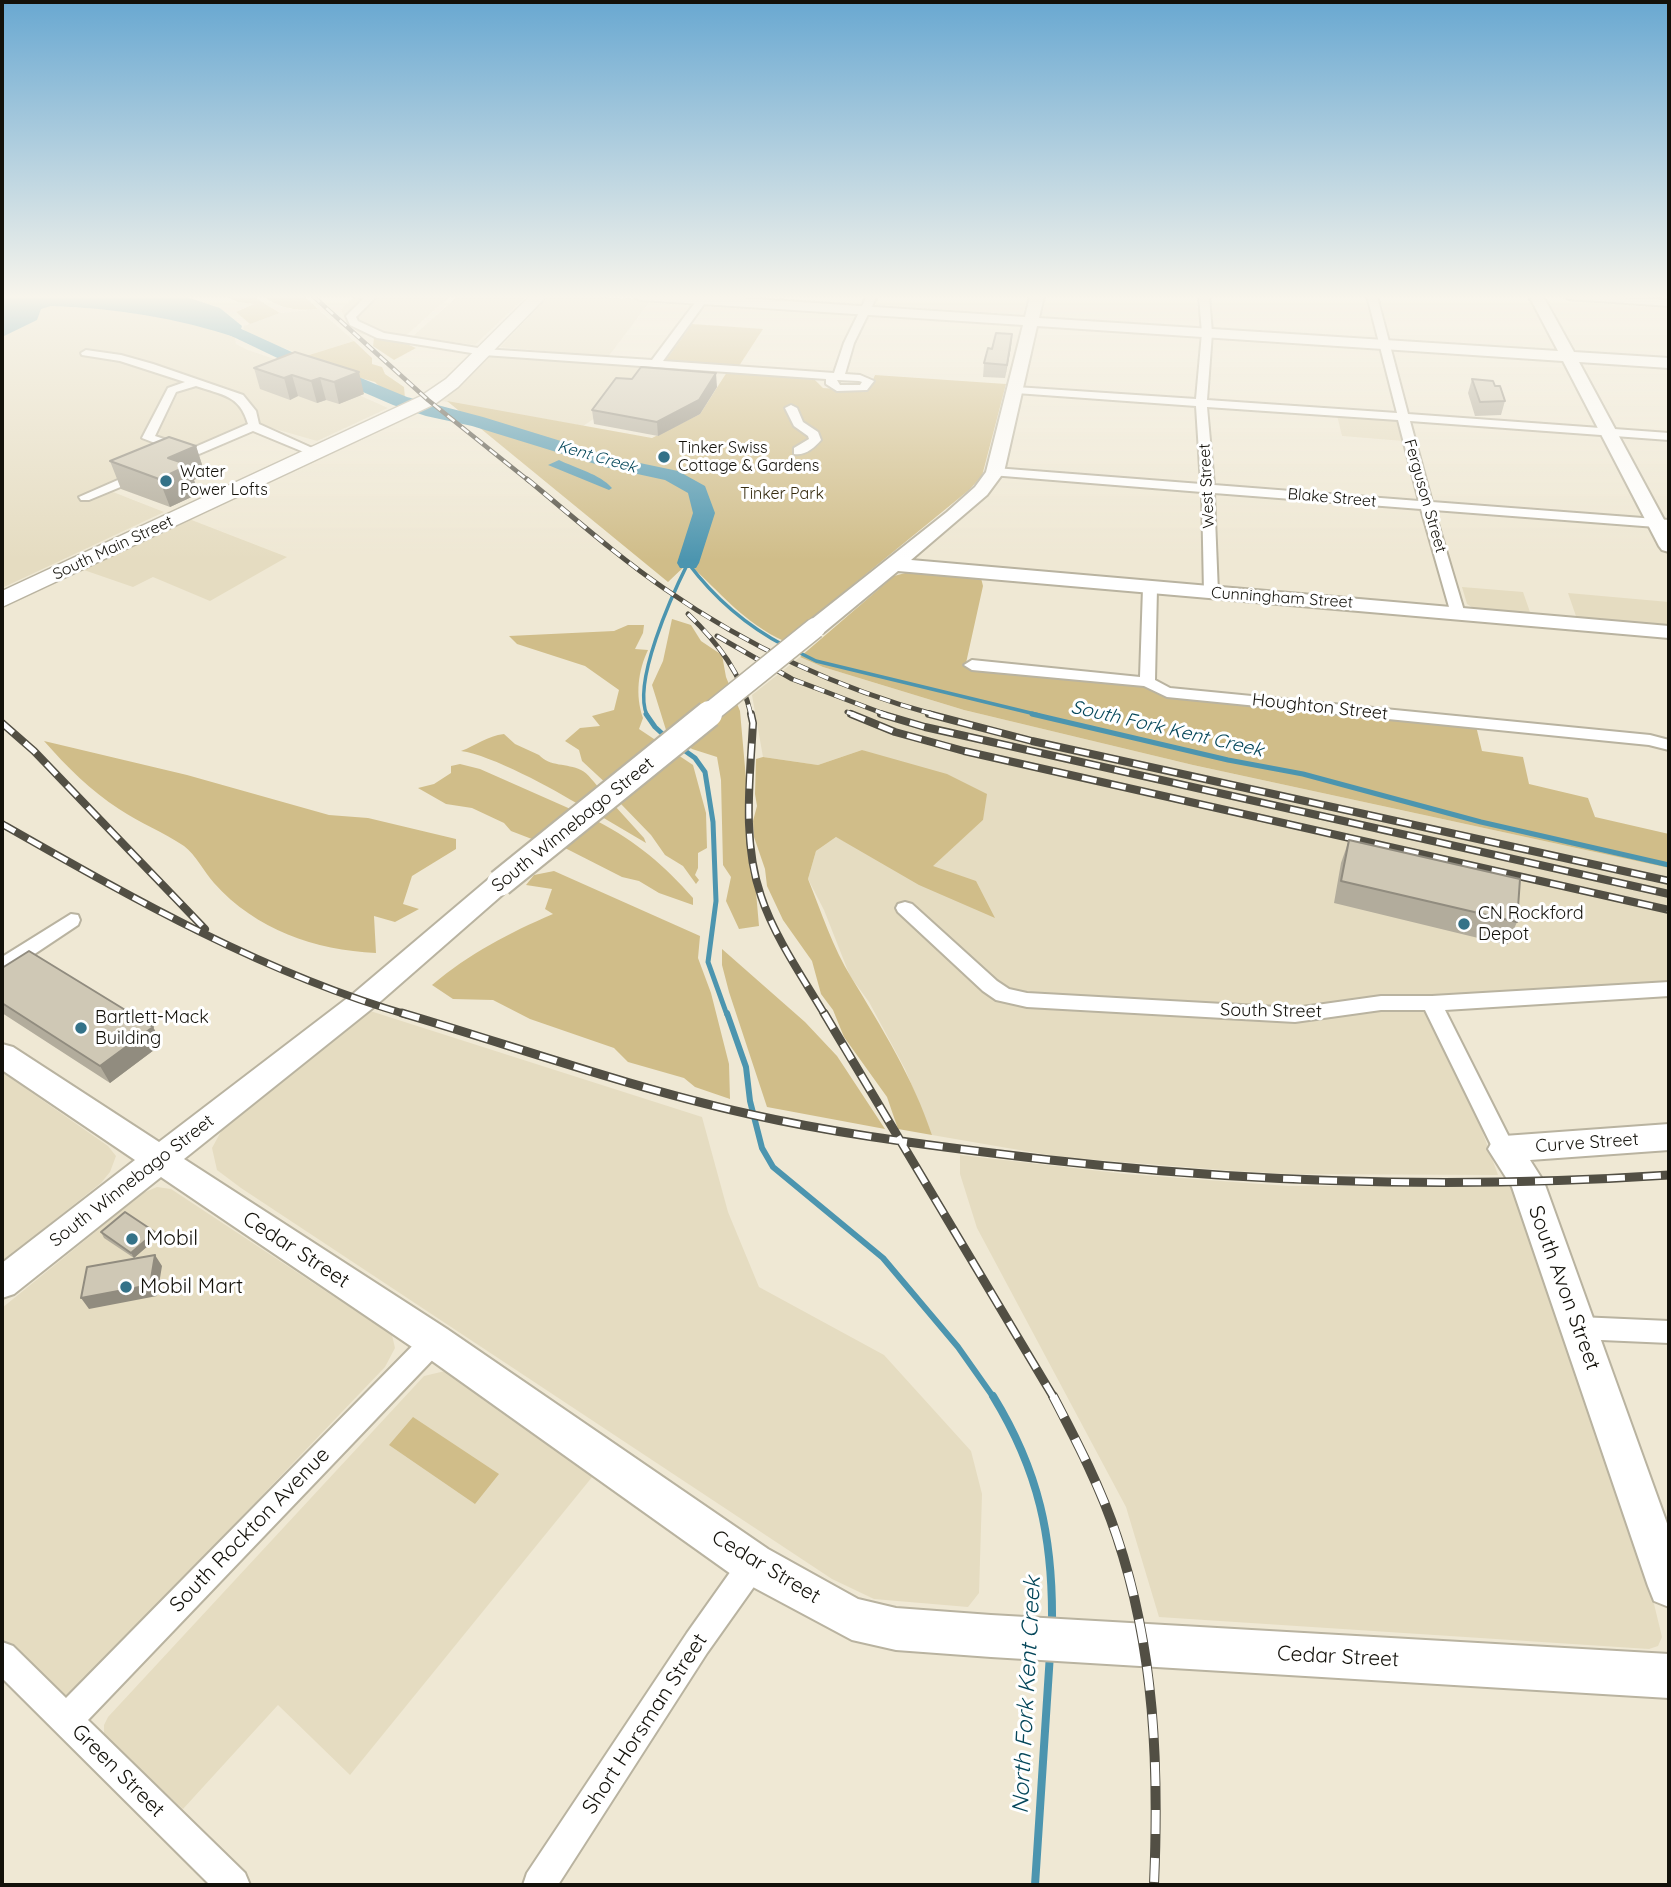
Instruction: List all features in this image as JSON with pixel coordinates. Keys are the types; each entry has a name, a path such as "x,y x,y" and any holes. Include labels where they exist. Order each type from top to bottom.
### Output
{"main road":[{"name":"South Main Street","path":"2,600 423,402 450,384"},
{"name":"South Winnebago Street","path":"2,1283 364,1000 500,883 894,565 981,491 995,472 1017,384"},
{"path":"1583,384 1663,524 1669,547"},
{"name":"Cunningham Street","path":"894,565 1669,632"},
{"name":"Cedar Street","path":"2,1055 434,1341 753,1564 852,1619 896,1629 991,1636 1669,1676"},
{"name":"Curve Street","path":"1504,1149 1669,1137"},
{"name":"South Avon Street","path":"1504,1149 1527,1182 1669,1586"}],"street":[{"path":"190,384 172,390 148,438 192,453"},
{"path":"196,384 239,397 250,411 254,426 264,433 315,452"},
{"name":"West Street","path":"1203,384 1201,403 1208,488 1211,593"},
{"name":"Ferguson Street","path":"1395,384 1426,505 1458,614"},
{"path":"1016,390 1669,436"},
{"path":"791,408 795,421 814,434 816,440 798,451"},
{"path":"85,497 254,426"},
{"name":"Blake Street","path":"995,472 1663,524"},
{"path":"1147,682 1150,588"},
{"name":"Houghton Street","path":"972,665 1147,682 1167,692 1637,739 1669,745"},
{"name":"South Street","path":"905,908 990,986 1003,995 1027,1000 1295,1015 1381,1003 1432,1003 1669,989"},
{"path":"2,966 71,919"},
{"name":"South Avon Street","path":"1432,1003 1504,1149"},
{"path":"1579,1328 1669,1332"},
{"name":"South Rockton Avenue","path":"66,1720 434,1341"},
{"name":"Short Horsman Street","path":"539,1885 697,1643 753,1564"},
{"name":"Green Street","path":"2,1657 233,1885"}],"shaded area":[{"path":"2,384 334,384 388,408 317,441 268,427 236,436 113,492 164,512 2,588"},
{"path":"640,384 633,393 583,426 436,400 460,385"},
{"path":"1337,415 1395,420 1399,423 1403,441 1342,436"},
{"path":"189,519 287,557 210,601 153,577 133,587 81,569"},
{"path":"1462,587 1523,592 1531,615 1475,609 1467,604"},
{"path":"1568,593 1669,602 1669,628 1577,619"},
{"path":"800,657 823,667 964,710 1193,765 1669,868 1669,981 1549,992 1418,996 1464,1081 1498,1175 1286,1174 1222,1170 1060,1157 932,1135 905,1069 869,1002 850,976 824,910 808,879 816,851 836,837 860,849 932,866 983,820 862,750 818,765 763,757 752,695"},
{"path":"364,1009 702,1117 728,1212 759,1287 884,1355 971,1451 982,1494 979,1593 968,1607 874,1599 832,1579 217,1170 212,1148 224,1126"},
{"path":"2,1072 108,1146 116,1156 110,1172 101,1183 2,1262"},
{"path":"960,1155 1126,1174 1288,1186 1512,1186 1538,1254 1648,1579 1662,1637 1658,1646 1649,1649 1159,1617 1126,1507 977,1228 960,1174"},
{"path":"157,1187 171,1189 392,1335 395,1348 385,1367 72,1694 56,1699 2,1647 2,1308 143,1193"},
{"path":"445,1371 597,1471 350,1775 278,1705 183,1809 104,1738 104,1725 108,1717 424,1376"}],"green space":[{"path":"377,384 400,384 404,387 405,398"},
{"name":"Tinker Park","path":"719,384 819,384 823,388 868,391 871,384 1006,384 982,476 969,490 784,641 744,616 688,563 668,582 447,401 652,438 700,414"},
{"path":"909,572 981,578 983,586 966,663 968,667 1142,686 1160,693 1476,726 1482,751 1523,757 1529,784 1588,798 1595,817 1669,834 1669,868 1193,765 964,710 823,667 800,657 894,576"},
{"path":"672,619 691,625 701,641 722,655 726,677 740,711 759,926 739,929 726,901 731,877 723,865 721,780 717,757 692,749 666,730 652,685 663,661"},
{"path":"628,625 644,625 635,649 648,650 639,683 643,718 639,729 693,765 706,813 707,848 698,853 695,875 699,880 696,884 683,866 665,855 651,835 620,803 624,800 582,761 579,750 565,741 580,728 600,726 592,716 614,710 619,690 585,666 517,644 509,636 614,631"},
{"path":"504,734 515,744 543,759 584,771 601,790 581,806 505,766 461,751"},
{"path":"44,741 187,775 329,815 368,818 456,839 456,849 412,876 403,904 419,909 395,922 374,916 376,953 309,942 268,925 248,913 214,883 184,846 109,802 79,778"},
{"path":"862,750 947,774 987,794 983,820 933,866 976,881 995,918 919,885 836,837 816,851 808,879 839,954 906,1073 932,1135 898,1129 887,1097 844,1037 833,1010 821,994 812,961 783,920 767,886 765,869 754,837 753,821 757,806 756,759 763,757 818,765"},
{"path":"460,764 480,769 575,811 537,841 511,831 504,823 472,808 446,804 418,788 434,784 451,773 451,766"},
{"path":"615,806 644,838 646,843 602,817"},
{"path":"597,821 625,837 660,865 693,898 693,905 659,893 639,881 622,877 565,848"},
{"path":"554,871 700,936 698,958 711,993 729,1064 730,1099 695,1087 684,1078 628,1062 614,1048 530,1019 493,1000 453,999 432,985 490,945 553,914 545,909 552,889 526,885 534,875"},
{"path":"722,949 805,1022 837,1056 885,1129 767,1107 729,992 722,965"},
{"path":"413,1417 499,1474 475,1504 389,1445"}],"water":[{"path":"559,460 594,475 612,488 609,490 548,465"}],"building":[{"path":"611,384 709,384 699,400 657,422 592,410"},
{"path":"1474,384 1500,386 1505,401 1480,402"},
{"path":"169,437 196,446 168,458 189,465 159,479 110,461"},
{"path":"1349,840 1520,879 1517,922 1341,881"},
{"name":"Bartlett-Mack Building","path":"29,951 153,1027 100,1066 2,1003 2,968"},
{"name":"Mobil","path":"125,1212 155,1232 131,1253 101,1232"},
{"path":"155,1255 150,1285 81,1298 87,1267"}],"waterway":[{"name":"Kent Creek","path":"360,384 433,412 476,421 612,463 671,475 698,490 704,513 688,563"},
{"name":"North Fork Kent Creek","path":"647,715 644,701 649,661 664,617 688,563 732,610 785,646"},
{"name":"South Fork Kent Creek","path":"794,650 816,661 1039,715"},
{"name":"North Fork Kent Creek","path":"646,714 667,738"},
{"name":"South Fork Kent Creek","path":"1032,714 1228,760 1303,774 1481,822 1669,865"},
{"name":"North Fork Kent Creek","path":"681,748 695,758 705,772 713,822 716,901 708,962 727,1015"},
{"name":"North Fork Kent Creek","path":"727,1013 746,1067 750,1101 762,1148 773,1167 883,1258 958,1347 994,1398"},
{"name":"North Fork Kent Creek","path":"993,1396 1022,1451 1040,1506 1050,1563 1052,1624"},
{"name":"North Fork Kent Creek","path":"1035,1885 1050,1654"}],"railway":[{"path":"410,384 529,481"},
{"path":"527,479 647,576 728,629 829,679 936,715"},
{"path":"688,614 727,660 742,686 751,715"},
{"path":"717,636 792,679 887,715"},
{"path":"847,712 855,715"},
{"path":"751,714 753,723 749,832 755,875 773,926 825,1015"},
{"path":"851,714 895,732 964,751 1669,910"},
{"path":"881,714 925,727 1669,894"},
{"path":"929,714 1032,741 1669,881"},
{"path":"2,723 34,751 205,929"},
{"path":"2,824 149,906 250,956 354,998 408,1015"},
{"path":"402,1013 705,1104 809,1126 900,1140"},
{"path":"824,1013 900,1140"},
{"path":"900,1140 1076,1163 1245,1177 1499,1182 1669,1175"},
{"path":"900,1140 1054,1398"},
{"path":"1053,1396 1088,1465 1111,1519 1140,1622 1155,1753 1154,1885"}],"place":[{"name":"Tinker Swiss Cottage & Gardens","path":"664,457"},
{"name":"Water Power Lofts","path":"166,481"},
{"name":"CN Rockford Depot","path":"1464,924"},
{"name":"Bartlett-Mack Building","path":"81,1028"},
{"name":"Mobil","path":"132,1239"},
{"name":"Mobil Mart","path":"126,1287"}]}
